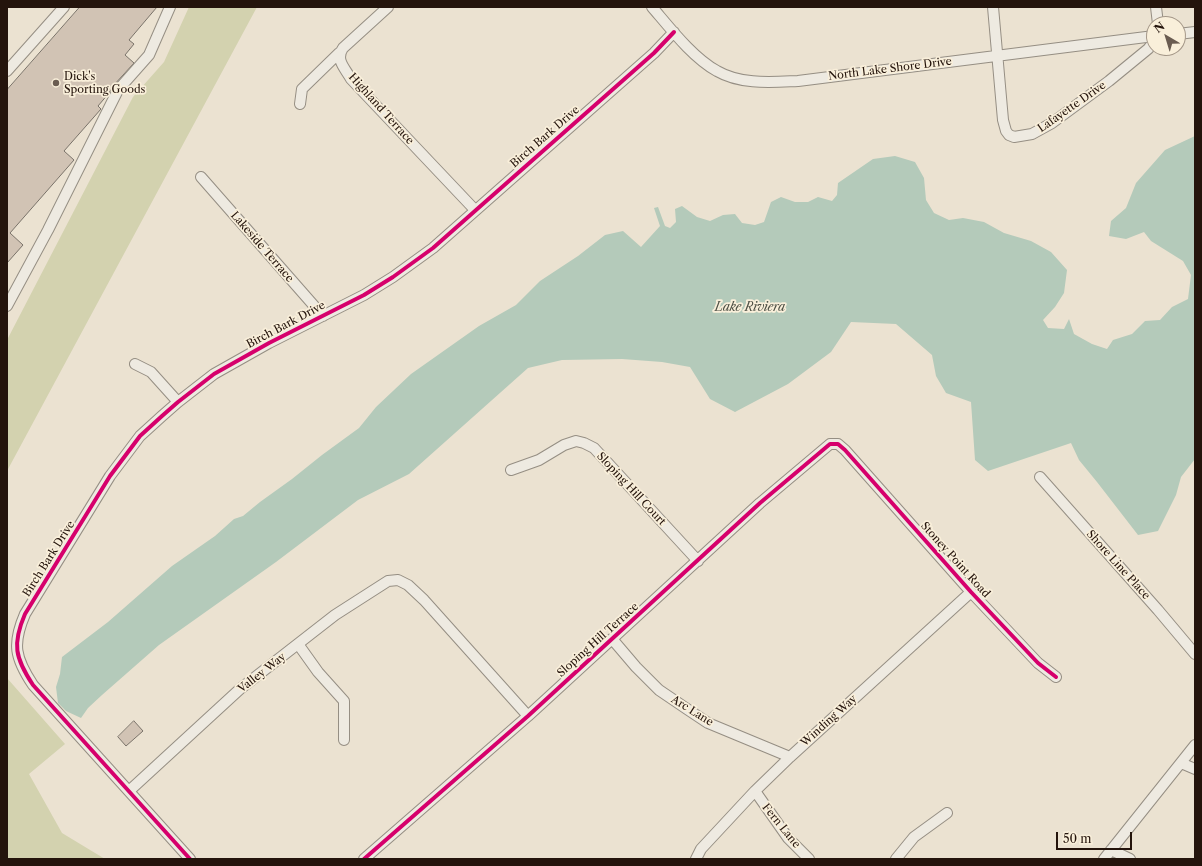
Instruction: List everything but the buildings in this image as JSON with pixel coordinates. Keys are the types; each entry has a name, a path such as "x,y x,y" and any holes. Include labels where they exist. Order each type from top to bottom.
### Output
{"street":[{"path":"7,71 64,7"},
{"path":"7,306 48,230 118,90 149,55 170,7"},
{"path":"300,104 302,89 343,48 388,7"},
{"name":"North Lake Shore Drive","path":"652,7 699,57 718,71 736,78 762,82 798,81 1146,37"},
{"name":"Lafayette Drive","path":"993,7 1003,120 1006,131 1009,135 1014,137 1032,134 1052,123 1084,100 1146,51"},
{"name":"Birch Bark Drive","path":"190,859 33,684 22,668 17,653 18,630 25,614 110,476 140,436 178,402 214,374 269,343 364,295 393,277 433,248 654,53 674,32"},
{"name":"Highland Terrace","path":"339,53 341,63 352,79 475,210"},
{"name":"Lakeside Terrace","path":"201,177 323,316"},
{"path":"135,364 151,372 178,402"},
{"name":"Sloping Hill Court","path":"511,470 539,460 564,445 576,441 584,443 594,448 698,561"},
{"name":"Sloping Hill Terrace","path":"364,859 613,640 760,503 830,444 838,444 845,450"},
{"name":"Stoney Point Road","path":"845,450 971,592 1038,664 1056,677"},
{"name":"Shore Line Place","path":"1040,477 1195,654"},
{"name":"Valley Way","path":"129,791 240,689 335,615 388,581 398,580 408,585 424,600 528,716"},
{"name":"Winding Way","path":"696,859 701,849 755,791 790,757 971,592"},
{"name":"Arc Lane","path":"613,640 636,667 659,690 708,723 790,757"},
{"path":"298,644 318,672 344,701 344,740"},
{"path":"1104,859 1195,745"},
{"path":"1181,763 1195,769"},
{"name":"Fern Lane","path":"755,791 788,838 809,859"},
{"path":"896,859 914,837 947,813"},
{"path":"1111,850 1130,859"}],"shaded area":[{"path":"189,7 257,7 7,471 7,340 133,97 164,62"},
{"path":"7,678 65,744 29,774 62,833 105,859 7,859"}],"water":[{"name":"Lake Riviera","path":"1195,136 1195,459 1181,477 1176,495 1158,531 1138,535 1079,460 1071,443 988,471 975,460 971,402 946,393 936,376 932,355 896,324 851,322 831,352 788,384 735,412 710,399 690,367 662,362 622,359 562,360 528,368 409,474 358,500 276,562 159,645 88,708 81,718 66,711 58,703 56,687 60,674 62,657 108,622 172,566 215,536 234,519 243,516 359,428 376,407 411,374 479,326 516,305 540,281 578,256 605,235 623,231 641,247 660,226 654,208 658,207 665,226 670,228 676,222 675,209 682,206 697,217 710,221 723,215 735,214 742,223 755,225 764,222 771,202 781,197 795,202 808,202 818,197 832,201 837,195 838,183 873,159 895,156 915,162 924,178 926,200 934,213 949,220 963,218 984,222 1004,233 1031,241 1051,252 1067,270 1064,293 1055,307 1043,320 1048,328 1064,329 1069,319 1074,334 1092,344 1107,349 1113,340 1132,334 1145,321 1160,320 1172,307 1188,299 1191,275 1183,261 1151,241 1144,232 1126,239 1109,236 1111,221 1126,208 1136,183 1165,150"}],"cycle path":[{"path":"190,859 33,685 22,667 17,651 18,634 25,614 110,476 140,436 162,416 214,374 269,343 364,295 393,277 433,248 654,53 674,32"},
{"path":"364,859 528,716 760,503 830,444 838,444 845,450 971,592 1038,663 1056,677"}],"place":[{"name":"Dick's Sporting Goods","path":"56,83"}]}
